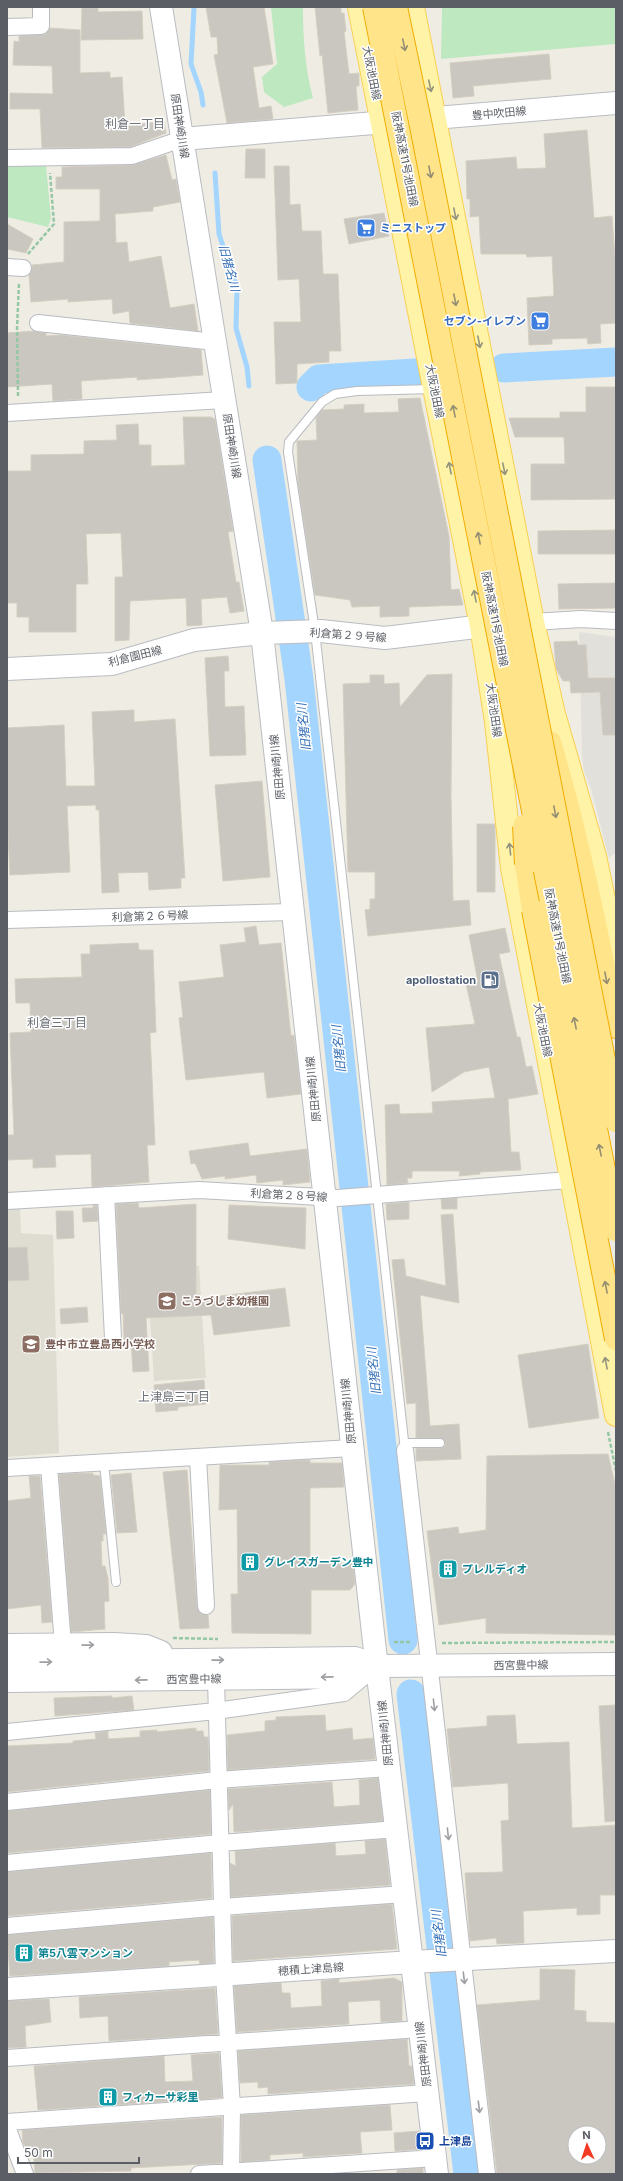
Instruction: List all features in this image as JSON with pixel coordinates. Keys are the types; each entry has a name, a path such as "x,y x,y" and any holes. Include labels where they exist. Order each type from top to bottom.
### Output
{"highway":[{"name":"阪神高速11号池田線","path":"374,7 616,1230"},
{"name":"阪神高速11号池田線","path":"396,7 424,138 616,1121"},
{"path":"491,602 524,821 526,864 533,910 616,1339"},
{"path":"527,667 568,804 591,898 616,1027"}],"main road":[{"name":"大阪池田線","path":"359,7 481,626 496,722 512,868 616,1415"},
{"path":"413,7 534,622 554,714 595,856 616,957"}],"street":[{"path":"7,27 40,26 41,7"},
{"name":"原田神崎川線","path":"161,7 224,400 270,633 293,912 331,1197 352,1448 404,1894 419,1961 420,2029 436,2166"},
{"name":"豊中吹田線","path":"182,139 616,104"},
{"path":"7,158 132,156 182,139"},
{"path":"38,323 215,342"},
{"path":"7,413 224,400"},
{"path":"534,622 581,619 616,621"},
{"name":"利倉第２９号線","path":"270,633 310,632 385,638 481,626 534,622"},
{"name":"利倉園田線","path":"7,669 112,664 194,640 270,633"},
{"name":"利倉第２６号線","path":"7,920 293,912"},
{"name":"利倉第２８号線","path":"7,1201 199,1190 331,1197 616,1176"},
{"path":"106,1195 113,1338"},
{"path":"405,1446 430,1666 459,1959 487,2174"},
{"path":"7,1468 352,1448"},
{"path":"198,1457 206,1606"},
{"path":"49,1466 63,1645"},
{"path":"7,1645 146,1646 184,1660"},
{"name":"西宮豊中線","path":"7,1662 356,1658 378,1666 616,1664"},
{"path":"7,1732 216,1711 344,1693 378,1666"},
{"name":"西宮豊中線","path":"7,1681 356,1676 378,1666"},
{"path":"216,1679 224,1975 230,2041 232,2107 231,2173"},
{"path":"7,1802 218,1780 389,1768"},
{"path":"7,1863 220,1843 397,1829"},
{"path":"7,1926 222,1907 404,1894"},
{"name":"穂積上津島線","path":"7,1989 419,1961 616,1951"},
{"path":"7,2058 230,2041 420,2029"},
{"path":"7,2122 427,2093"},
{"path":"7,2127 25,2174"},
{"path":"200,2174 436,2166"}],"lane":[{"path":"434,389 357,391 336,394 322,402 289,442 288,452 310,632 373,1194 405,1446 440,1443"},
{"path":"104,1463 116,1582"}],"path":[{"path":"172,1638 220,1639"},
{"path":"394,1642 616,1642"}],"shaded area":[{"path":"579,632 616,637 616,852 609,858 591,789 584,771 582,756"},
{"name":"豊中市立豊島西小学校","path":"20,1208 21,1233 53,1235 59,1453 7,1457 7,1209"},
{"path":"199,1266 206,1378 154,1381 147,1269"}],"green space":[{"path":"271,7 303,7 305,53 313,98 284,107 264,92 262,77 277,64"},
{"path":"442,7 616,7 616,44 441,59"},
{"path":"7,163 46,165 51,218 48,227 7,217"}],"building":[{"path":"206,7 264,7 273,64 253,67 259,108 271,106 273,119 227,123 214,55 218,54 217,37 211,37"},
{"path":"315,7 341,7 341,13 344,13 346,31 344,32 349,74 359,73 359,86 356,86 358,110 328,113"},
{"path":"82,8 98,8 98,12 142,11 143,39 81,40"},
{"path":"50,28 80,30 80,73 110,72 110,78 122,77 125,126 164,121 166,133 130,147 42,148 40,109 10,109 10,93 53,94 52,66 13,65 14,41 19,42 19,36 46,34"},
{"path":"549,54 551,79 473,86 474,96 453,98 450,63"},
{"path":"587,130 594,218 612,216 616,270 616,323 600,324 601,343 588,344 587,338 552,339 552,344 529,345 527,298 554,296 552,256 527,257 526,254 481,254 479,216 470,217 470,199 467,199 466,161 516,157 517,169 546,168 544,134"},
{"path":"246,149 265,149 265,178 245,178"},
{"path":"166,155 172,180 176,179 180,202 153,207 153,211 115,214 116,243 127,242 129,262 161,256 170,308 194,304 198,331 130,323 129,311 113,314 112,299 68,302 68,299 31,302 29,275 32,265 64,262 64,222 100,221 100,189 56,189 56,177 62,177 62,167 132,165"},
{"path":"274,166 289,166 290,205 300,204 302,231 321,231 323,274 338,274 341,351 329,351 329,362 297,364 297,383 276,384 274,322 301,322 299,279 278,280"},
{"name":"ミニストップ","path":"384,213 389,236 349,244 344,219"},
{"path":"7,224 33,239 26,253 7,249"},
{"path":"34,331 46,333 46,336 60,335 201,350 203,375 137,380 137,377 81,381 82,399 53,401 52,384 7,387 7,333"},
{"path":"586,387 616,387 616,499 531,500 531,464 565,464 564,437 515,437 509,418 560,418 560,412 586,412"},
{"path":"420,398 449,536 451,590 459,589 463,605 409,607 409,616 380,617 380,606 352,607 350,600 315,595 298,484 297,441 317,440 316,418 322,410 344,409 344,405 364,404 364,413 399,412 398,399"},
{"path":"183,417 211,417 215,419 233,531 228,532 236,582 239,582 244,611 230,613 227,597 201,599 202,625 187,626 186,598 130,601 129,640 115,641 115,577 123,577 121,533 86,534 88,584 76,584 76,632 29,632 29,617 17,617 17,603 7,603 7,471 31,471 31,455 84,454 84,441 117,440 116,425 138,424 139,445 151,445 151,466 185,465"},
{"path":"616,530 616,554 538,554 538,531"},
{"path":"616,583 616,608 559,609 558,584"},
{"path":"577,641 578,645 586,645 588,678 616,678 616,735 603,735 600,692 571,693 570,681 563,681 556,669 554,642"},
{"path":"228,656 229,671 224,671 225,707 244,706 246,755 210,756 205,658"},
{"path":"452,674 451,796 453,901 469,900 471,925 368,936 365,910 370,909 370,899 375,899 375,872 348,872 343,684 370,683 370,675 384,675 384,684 399,683 400,707 427,675"},
{"path":"134,710 134,722 175,719 185,878 181,878 181,888 149,890 148,872 118,873 119,892 102,893 99,810 96,810 96,805 67,806 70,872 10,875 7,816 7,728 64,725 66,786 95,786 92,712"},
{"path":"262,781 270,877 223,881 215,785"},
{"path":"477,824 495,824 495,892 477,892"},
{"path":"256,926 259,945 281,943 291,1036 294,1035 301,1094 267,1098 264,1072 186,1080 179,1018 183,1017 179,982 224,977 220,945 246,942 244,928"},
{"path":"505,928 510,952 499,954 517,1037 520,1037 526,1067 532,1066 538,1094 508,1099 511,1152 519,1152 521,1170 480,1172 480,1174 459,1176 460,1171 412,1171 412,1178 407,1178 408,1183 387,1185 385,1105 399,1104 400,1114 433,1113 432,1102 495,1098 489,1067 464,1072 432,1092 426,1028 475,1024 466,984 478,982 469,935"},
{"path":"138,943 139,950 153,950 156,1032 150,1033 155,1145 147,1145 149,1182 92,1187 91,1154 55,1155 56,1167 33,1168 33,1159 7,1160 7,1135 14,1135 10,1033 31,1032 30,1003 16,1003 15,979 82,977 81,954 90,954 90,945"},
{"path":"248,1143 250,1156 307,1149 310,1182 283,1185 283,1180 257,1183 256,1175 225,1179 225,1176 202,1179 195,1163 191,1164 189,1151"},
{"path":"457,1198 457,1209 442,1209 441,1199"},
{"path":"409,1202 409,1219 387,1220 386,1204"},
{"path":"138,1203 139,1208 196,1204 196,1299 285,1288 290,1326 214,1335 211,1315 146,1318 149,1371 133,1372 131,1340 124,1340 123,1313 121,1314 116,1204"},
{"path":"97,1205 98,1221 83,1222 82,1208 93,1208 93,1206"},
{"path":"229,1205 306,1208 305,1249 228,1239"},
{"path":"56,1211 73,1211 74,1238 57,1239"},
{"path":"453,1214 459,1303 420,1295 430,1426 459,1424 461,1459 416,1461 416,1448 440,1448 445,1446 445,1443 440,1438 416,1438 416,1403 407,1404 392,1260 404,1259 406,1276 446,1286 441,1215"},
{"path":"27,1247 29,1280 7,1281 7,1248"},
{"path":"87,1307 88,1322 61,1324 60,1309"},
{"path":"588,1344 599,1418 529,1428 518,1355"},
{"path":"204,1380 206,1404 178,1407 178,1410 156,1412 154,1385"},
{"path":"608,1454 616,1488 616,1635 486,1633 486,1618 439,1625 427,1531 458,1527 459,1534 486,1530 487,1456"},
{"path":"310,1460 310,1463 342,1463 344,1487 310,1488 310,1564 353,1563 355,1584 350,1590 311,1590 311,1634 232,1633 231,1594 238,1594 237,1509 219,1510 220,1465 269,1465 269,1462"},
{"path":"187,1470 197,1607 201,1614 208,1615 209,1628 180,1629 163,1472"},
{"path":"93,1473 93,1475 100,1476 106,1534 103,1534 103,1541 101,1541 102,1566 105,1566 108,1578 109,1601 104,1602 105,1629 71,1632 59,1474"},
{"path":"131,1473 137,1532 117,1533 111,1475"},
{"path":"29,1476 40,1476 52,1622 42,1623 41,1605 7,1609 7,1501 31,1498"},
{"path":"112,1696 112,1698 132,1696 134,1710 55,1716 54,1698"},
{"path":"616,1705 616,1821 605,1822 599,1706"},
{"path":"325,1715 326,1731 352,1728 353,1740 373,1738 375,1759 228,1770 227,1735 265,1731 265,1721 276,1720 276,1717"},
{"path":"515,1715 517,1744 569,1742 572,1828 616,1825 616,1895 600,1895 600,1914 577,1915 577,1908 523,1911 524,1943 497,1944 496,1938 470,1941 465,1873 503,1872 501,1821 509,1820 508,1783 453,1787 447,1729 487,1726 487,1716"},
{"path":"196,1728 196,1731 203,1731 204,1737 208,1737 209,1771 7,1792 7,1746 73,1743 73,1741 96,1739 95,1733 108,1731 108,1739 140,1737 140,1731 157,1730 157,1732"},
{"path":"378,1778 383,1821 234,1832 233,1804 229,1810 228,1789 332,1782 334,1807 360,1805 359,1780"},
{"path":"210,1790 211,1834 7,1853 7,1811"},
{"path":"385,1839 390,1885 231,1897 230,1863 236,1866 235,1851 335,1843 336,1856 366,1854 365,1841"},
{"path":"211,1853 212,1898 7,1916 7,1872"},
{"path":"392,1904 397,1949 233,1961 232,1916"},
{"path":"213,1917 214,1963 200,1964 199,1960 169,1962 169,1966 10,1976 7,1935"},
{"path":"540,1969 575,1970 574,2010 586,2011 586,2022 616,2023 616,2174 497,2174 477,2005 540,2000"},
{"path":"394,1978 402,1982 402,2021 381,2022 380,2000 348,2002 349,2024 237,2032 234,1986 281,1983 282,1993 290,1993 291,2008 322,2006 321,1981 339,1979 339,1983"},
{"path":"215,1988 218,2034 109,2041 108,2016 80,2018 79,1997"},
{"path":"49,1999 51,2022 25,2026 26,2047 7,2048 7,2001"},
{"path":"407,2039 409,2066 412,2066 414,2084 268,2094 268,2087 258,2088 258,2082 240,2083 238,2051"},
{"path":"219,2053 222,2098 38,2110 34,2066 164,2056 165,2082 193,2081 191,2055"},
{"path":"390,2105 392,2130 360,2132 362,2153 303,2157 303,2153 270,2155 270,2160 241,2162 241,2115"},
{"path":"222,2117 222,2163 131,2168 131,2171 35,2173 33,2149 26,2149 23,2142 22,2130"},
{"path":"419,2131 422,2149 395,2151 394,2133"},
{"path":"423,2168 423,2174 397,2174 397,2170"}],"waterway":[{"name":"旧猪名川","path":"194,8 191,64 201,92 203,105"},
{"name":"旧猪名川","path":"215,173 219,234 237,289 236,328 247,367 249,386"},
{"path":"504,368 616,362"},
{"path":"311,387 319,379 415,373"},
{"name":"旧猪名川","path":"267,460 299,679 403,1640"},
{"name":"旧猪名川","path":"411,1694 468,2174"}],"place":[{"name":"ミニストップ","path":"366,228"},
{"name":"セブン-イレブン","path":"540,321"},
{"name":"apollostation","path":"490,980"},
{"name":"こうづしま幼稚園","path":"167,1301"},
{"name":"豊中市立豊島西小学校","path":"31,1344"},
{"name":"グレイスガーデン豊中","path":"250,1562"},
{"name":"プレルディオ","path":"448,1569"},
{"name":"第5八雲マンション","path":"24,1953"},
{"name":"フィカーサ彩里","path":"108,2097"},
{"name":"上津島","path":"425,2141"}],"district":[{"name":"利倉一丁目","path":"135,124"},
{"name":"利倉三丁目","path":"57,1023"},
{"name":"上津島三丁目","path":"174,1397"}]}
